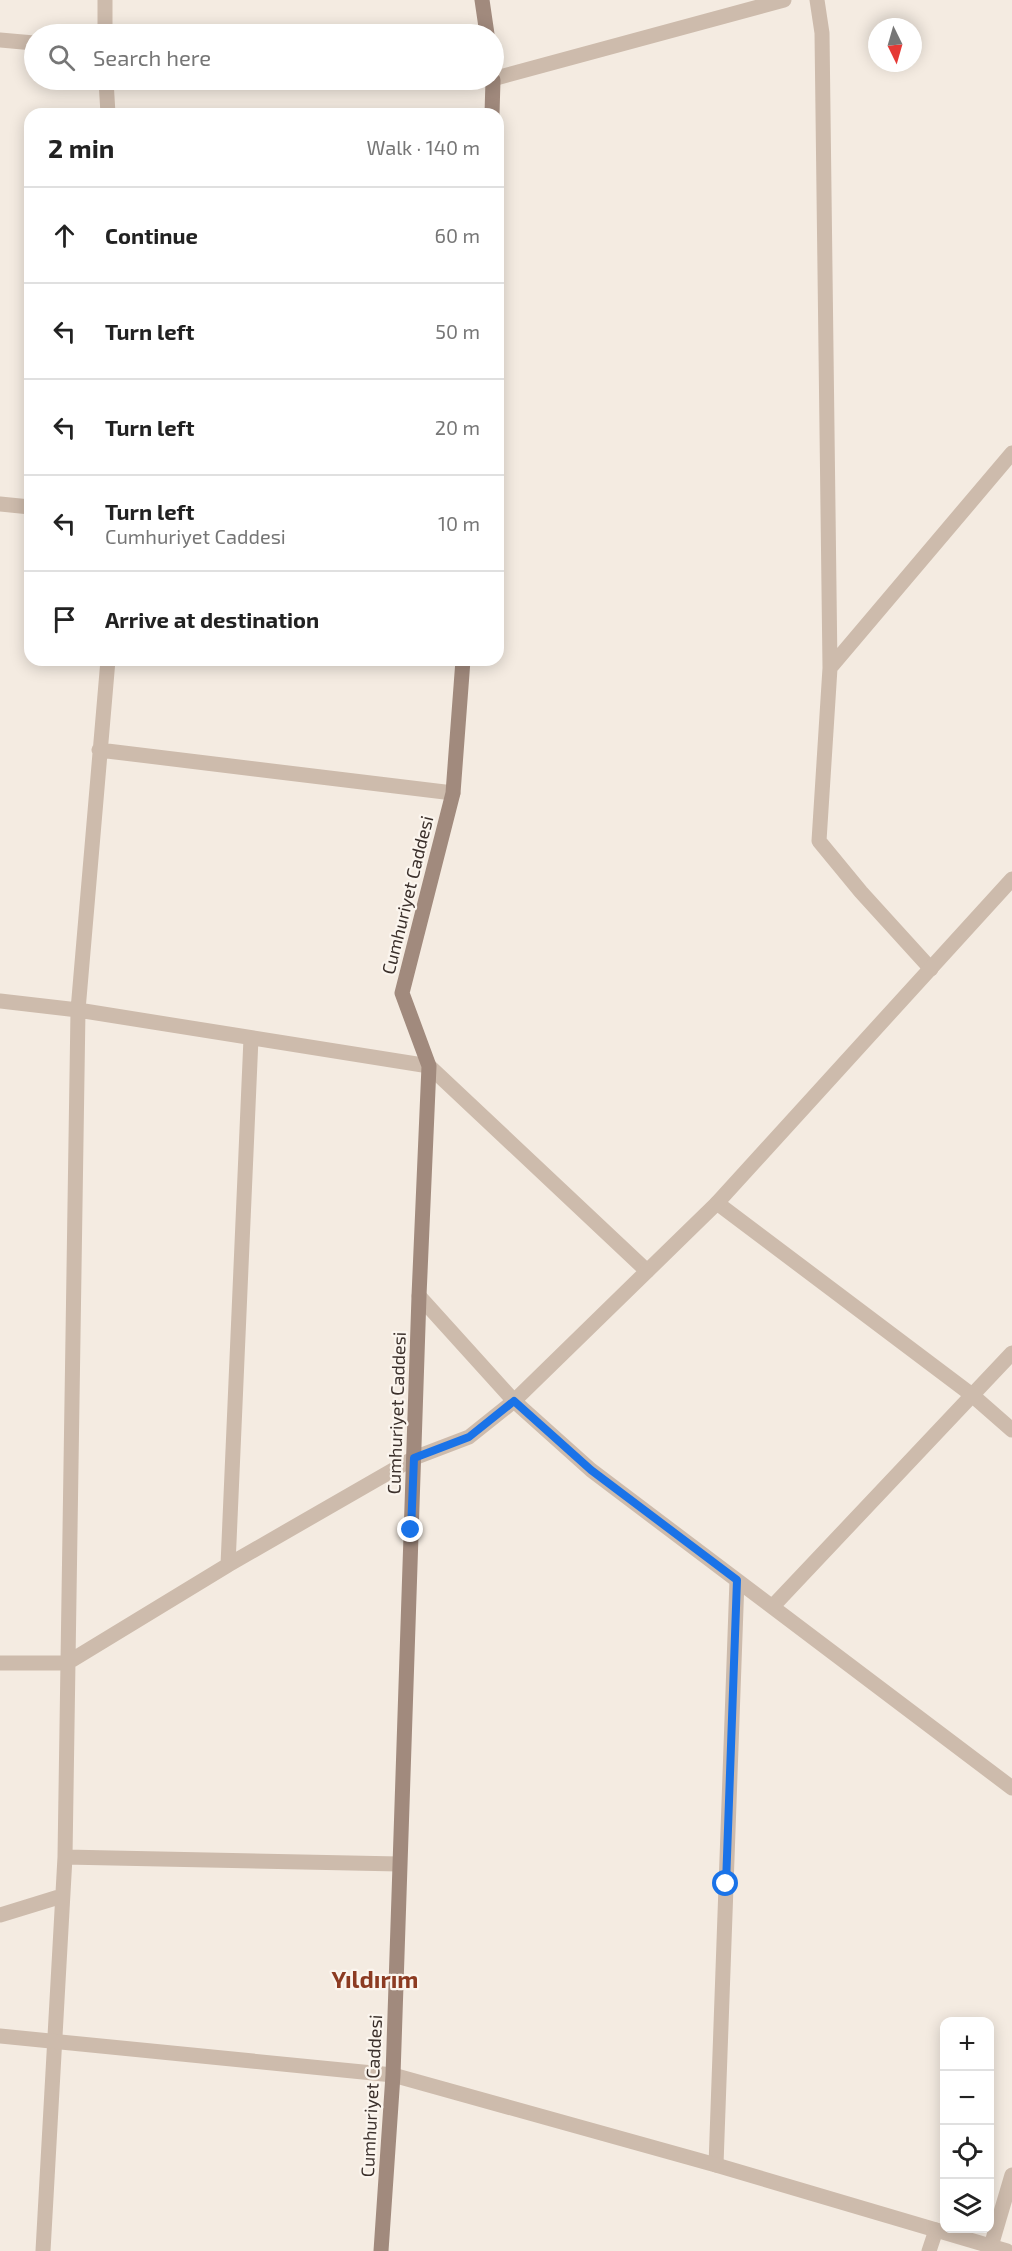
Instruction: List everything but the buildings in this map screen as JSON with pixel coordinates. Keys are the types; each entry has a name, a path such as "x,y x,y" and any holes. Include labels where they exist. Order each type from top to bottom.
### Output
{"main road":[{"path":"482,0 486,24"},
{"path":"492,90 492,108"},
{"name":"Cumhuriyet Caddesi","path":"381,2251 393,2075 418,1296 429,1066 402,993 453,793 463,666"}],"street":[{"path":"105,0 105,24"},
{"path":"504,77 784,0"},
{"path":"817,0 822,33 830,668 819,841 861,892 932,969"},
{"path":"0,40 24,42"},
{"path":"107,90 108,108"},
{"path":"830,668 1012,453"},
{"path":"0,504 24,506"},
{"path":"43,2251 64,1857 78,1011 107,666"},
{"path":"99,750 453,793"},
{"path":"0,1663 67,1663 228,1565 414,1458 469,1437 514,1401 717,1203 1012,879"},
{"path":"0,1001 429,1066 647,1271"},
{"path":"228,1565 251,1038"},
{"path":"717,1203 972,1395 1012,1430"},
{"path":"418,1296 514,1401 591,1470 1012,1788"},
{"path":"773,1606 1012,1353"},
{"path":"716,2165 737,1580"},
{"path":"64,1857 399,1864"},
{"path":"0,1915 62,1896"},
{"path":"0,2036 393,2075 716,2165 1007,2251"},
{"path":"991,2246 1012,2175"},
{"path":"929,2251 936,2229"}],"district":[{"name":"Yıldırım","path":"375,1978"}],"route":[{"path":"411,1530 414,1458 469,1437 514,1401 591,1470 737,1580 726,1884"}]}
